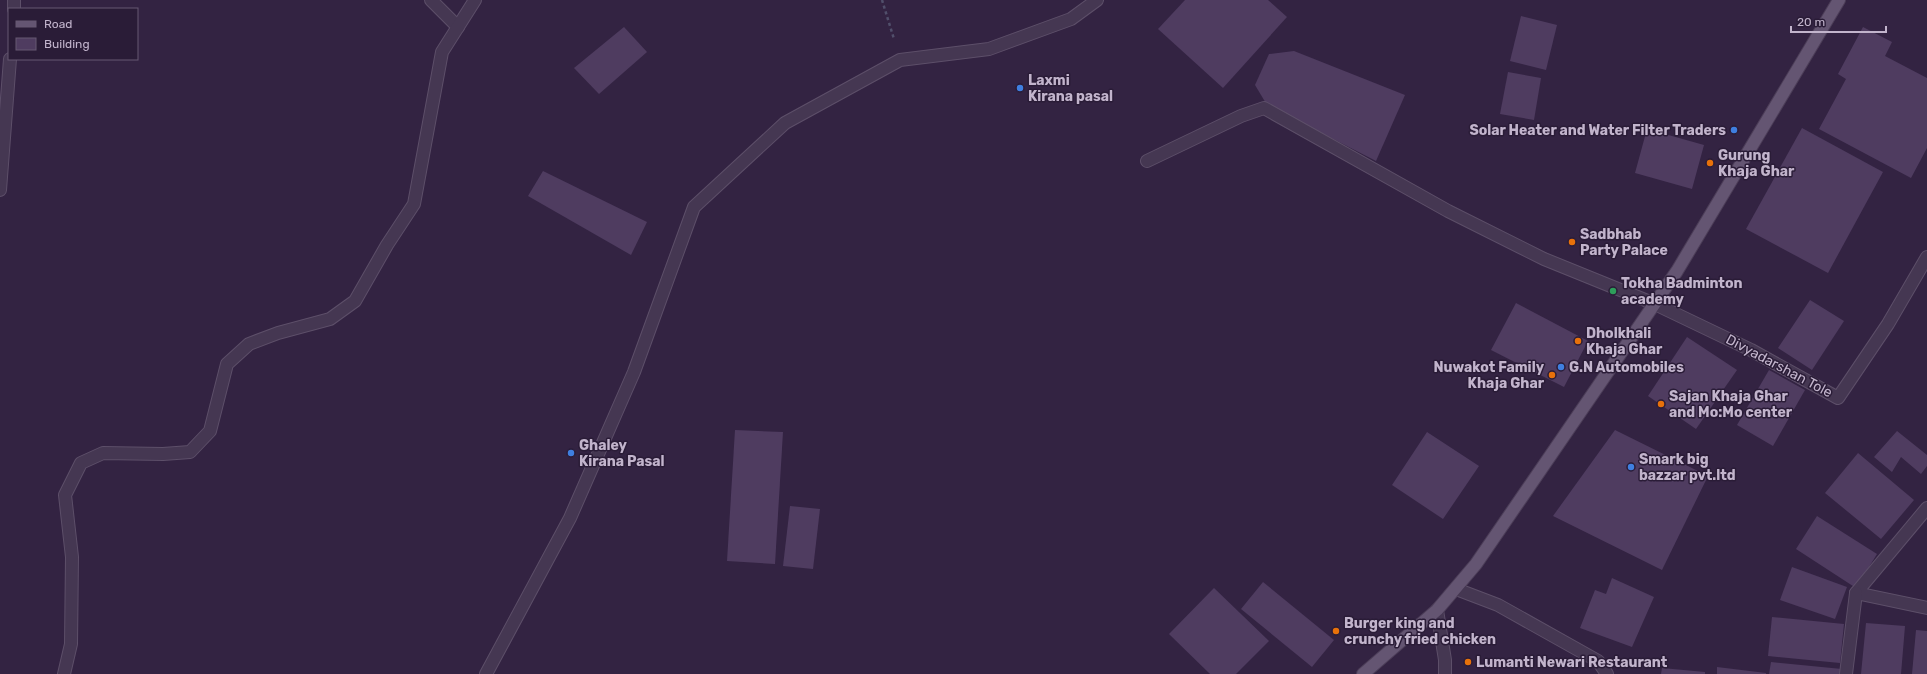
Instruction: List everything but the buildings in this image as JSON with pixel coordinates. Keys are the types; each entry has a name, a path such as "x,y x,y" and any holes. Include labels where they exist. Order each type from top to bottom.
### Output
{"main road":[{"path":"1363,674 1437,610 1476,564 1681,264 1839,0"}],"street":[{"path":"431,0 458,27"},
{"path":"64,674 71,644 72,612 72,557 65,495 81,463 102,453 163,454 190,452 210,431 227,364 249,344 278,333 330,319 355,301 387,245 414,204 442,52 476,0"},
{"path":"486,674 576,504 634,372 694,207 785,123 900,60 989,49 1071,19 1097,0"},
{"path":"0,190 10,60"},
{"path":"1147,161 1241,116 1264,108 1448,211 1544,259 1655,304"},
{"name":"Divyadarshan Tole","path":"1655,304 1751,350 1838,398 1888,324 1927,257"},
{"path":"1846,674 1856,593 1927,508"},
{"path":"1456,589 1498,605 1511,612 1598,661 1607,674"},
{"path":"1856,593 1927,608"},
{"path":"1437,610 1445,660 1445,674"}],"path":[{"path":"882,0 900,60"}],"place":[{"name":"Laxmi Kirana pasal","path":"1020,88"},
{"name":"Solar Heater and Water Filter Traders","path":"1734,130"},
{"name":"Gurung Khaja Ghar","path":"1710,163"},
{"name":"Sadbhab Party Palace","path":"1572,242"},
{"name":"Tokha Badminton academy","path":"1613,291"},
{"name":"Dholkhali Khaja Ghar","path":"1578,341"},
{"name":"G.N Automobiles","path":"1561,367"},
{"name":"Nuwakot Family Khaja Ghar","path":"1552,375"},
{"name":"Sajan Khaja Ghar and Mo:Mo center","path":"1661,404"},
{"name":"Ghaley Kirana Pasal","path":"571,453"},
{"name":"Smark big bazzar pvt.ltd","path":"1631,467"},
{"name":"Burger king and crunchy fried chicken","path":"1336,631"},
{"name":"Lumanti Newari Restaurant","path":"1468,662"}]}
